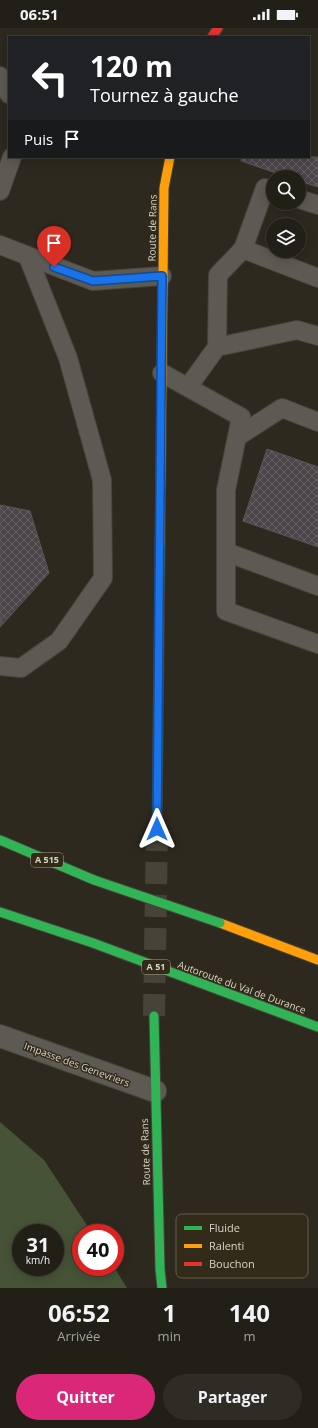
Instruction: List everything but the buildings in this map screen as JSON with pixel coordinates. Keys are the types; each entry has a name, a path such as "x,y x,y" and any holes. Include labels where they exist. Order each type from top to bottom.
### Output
{"main road":[{"name":"Route de Rans","path":"157,829 162,276 164,188 170,158"},
{"name":"A 515","path":"0,840 94,880"},
{"path":"0,846 220,923 318,960"},
{"name":"Autoroute du Val de Durance","path":"0,912 93,943 318,1027"},
{"name":"Route de Rans","path":"154,1016 160,1269 162,1288"}],"street":[{"name":"Impasse des Genevriers","path":"0,1036 155,1092"}],"lane":[{"path":"0,76 8,92"},
{"path":"0,191 12,158"},
{"path":"188,387 217,347 218,275 244,249 266,188"},
{"path":"306,201 318,204"},
{"path":"0,245 93,281 162,276"},
{"path":"244,249 318,278"},
{"path":"0,666 21,668 59,641 103,578 102,480 68,358 28,257"},
{"path":"217,347 297,330 318,336"},
{"path":"162,373 241,417 226,490 226,611 318,644"},
{"path":"237,437 282,408 318,422"},
{"path":"226,552 318,586"}],"green space":[{"path":"0,1122 44,1160 86,1224 72,1224 72,1276 120,1276 127,1288 0,1288"}],"tunnel":[{"path":"154,1016 157,829"}],"traffic: fast":[{"path":"157,829 160,544"},
{"path":"0,840 94,880"},
{"path":"94,880 220,923"},
{"path":"0,912 93,943"},
{"path":"93,943 219,990"},
{"path":"219,990 318,1027"},
{"path":"154,1016 160,1269 162,1288"}],"traffic: slow":[{"path":"160,544 164,188 170,158"},
{"path":"220,923 318,960"}],"traffic: jam":[{"path":"213,36 218,28"}],"route":[{"path":"54,267 93,281 162,276 157,829"}]}
